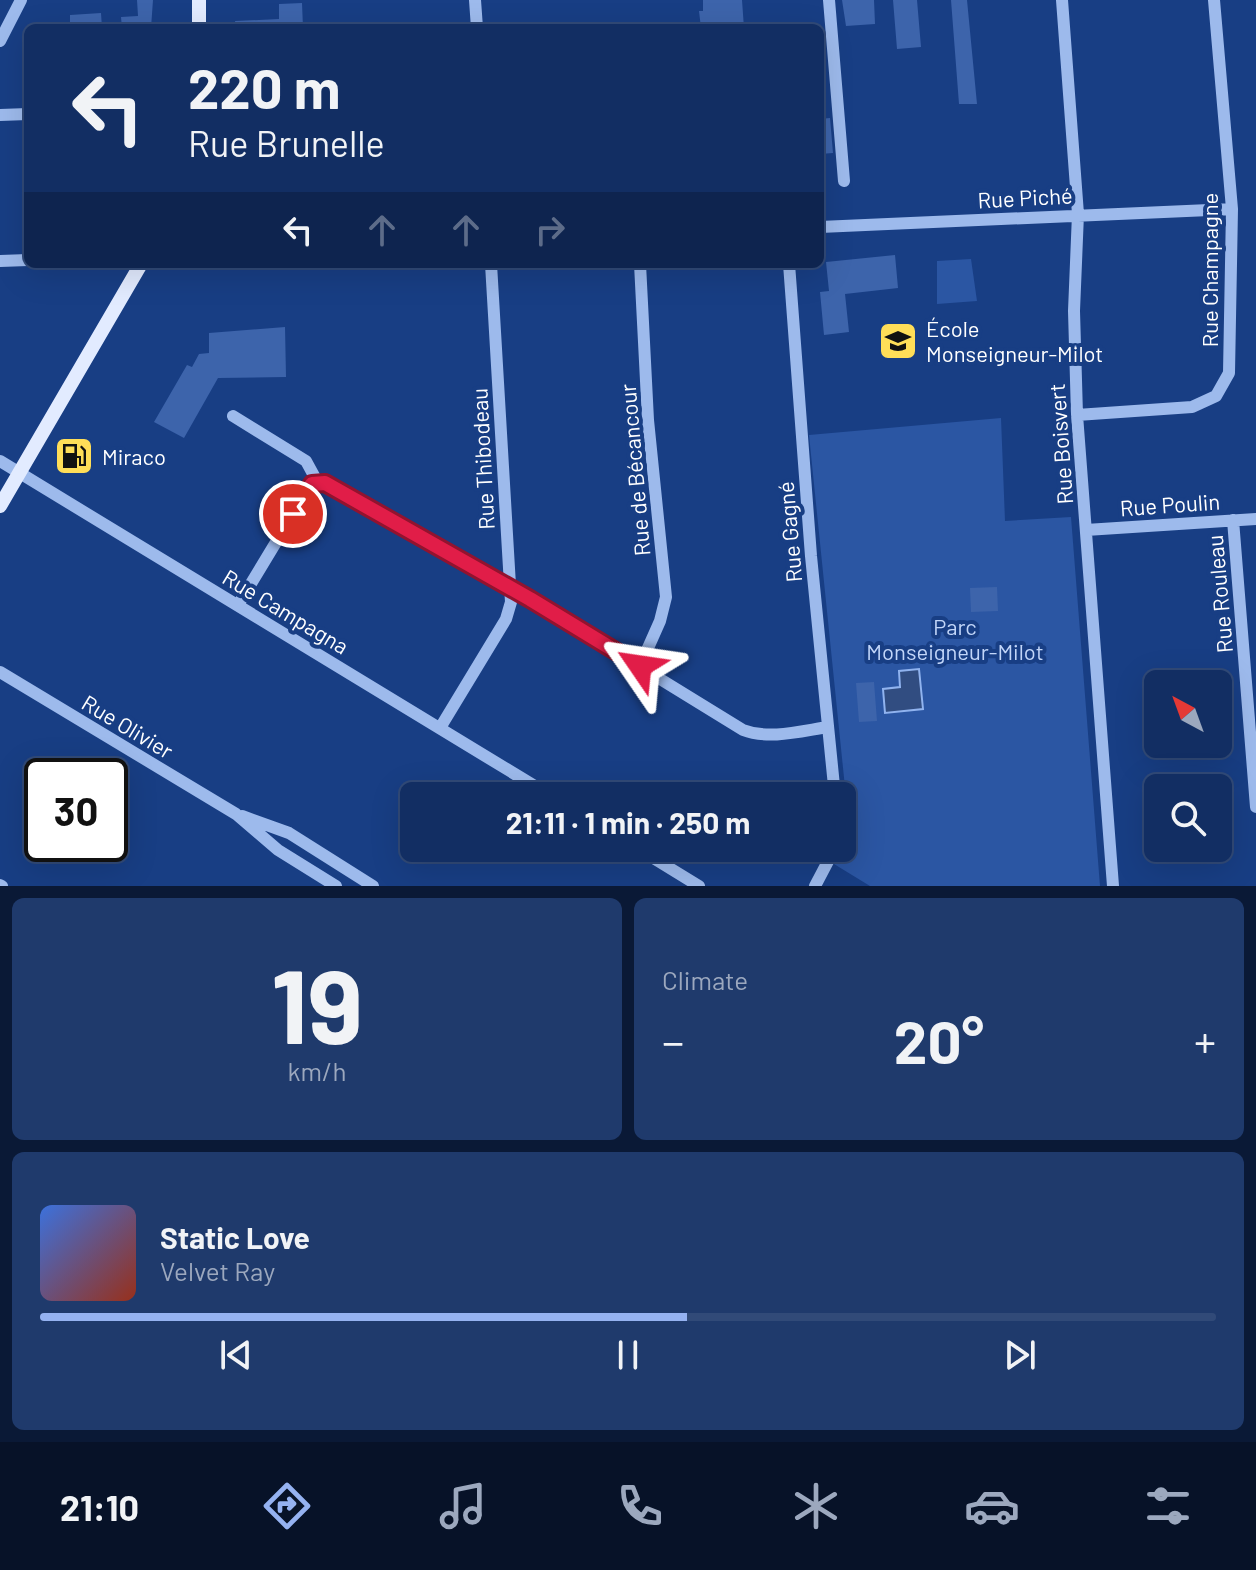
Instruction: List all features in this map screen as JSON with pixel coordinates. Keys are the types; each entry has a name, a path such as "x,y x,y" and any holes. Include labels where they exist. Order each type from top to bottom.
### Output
{"main road":[{"path":"199,0 199,24"},
{"path":"0,506 139,268"}],"street":[{"path":"0,41 21,0"},
{"path":"475,0 477,24"},
{"path":"829,0 844,181"},
{"name":"Rue Boisvert","path":"1062,0 1078,214 1074,311 1077,415 1113,886"},
{"name":"Rue Champagne","path":"1077,415 1192,407 1216,396 1229,373 1232,209 1214,0"},
{"path":"0,115 24,114"},
{"name":"Rue Piché","path":"824,227 1232,209"},
{"path":"0,261 24,260"},
{"name":"Rue Thibodeau","path":"440,728 506,619 511,602 491,268"},
{"name":"Rue de Bécancour","path":"640,268 648,420 666,597 660,621 640,666"},
{"name":"Rue Gagné","path":"789,268 811,556 834,782"},
{"path":"233,416 306,461 318,483"},
{"name":"Rue Campagna","path":"0,461 528,782"},
{"path":"238,605 307,491 312,484 325,483 509,587 755,735 828,727"},
{"name":"Rue Poulin","path":"1086,530 1256,519"},
{"name":"Rue Rouleau","path":"1233,520 1256,807"},
{"name":"Rue Olivier","path":"0,672 236,814 278,850 336,886"},
{"name":"Rue Olivier","path":"236,814 289,833 373,886"},
{"path":"310,870 321,854"},
{"path":"660,862 699,886"},
{"path":"815,886 828,862"}],"green space":[{"path":"971,259 977,301 937,304 937,261"},
{"name":"Parc Monseigneur-Milot","path":"1001,418 1005,521 1071,517 1100,886 870,886 834,864 856,862 856,782 844,782 809,435"}],"shaded area":[{"path":"919,669 923,709 885,713 883,689 900,687 899,671"}],"building":[{"path":"137,0 153,0 151,24 122,24 121,17 138,16"},
{"path":"703,0 742,0 744,24 701,24 699,11 703,11"},
{"path":"842,0 874,0 875,24 846,26"},
{"path":"893,0 917,0 921,47 897,49"},
{"path":"951,0 967,0 977,104 959,104"},
{"path":"302,3 303,24 235,24 235,21 279,19 279,4"},
{"path":"101,13 102,24 70,24 70,15"},
{"path":"830,118 833,153 824,154 824,119"},
{"path":"895,255 898,288 845,294 849,332 824,335 820,292 829,291 826,262"},
{"path":"285,327 286,377 218,378 184,438 154,422 187,365 192,367 199,354 209,353 209,333"},
{"path":"997,587 998,611 971,612 970,588"},
{"path":"874,682 877,721 859,722 856,683"}],"place":[{"name":"École Monseigneur-Milot","path":"898,341"},
{"name":"Miraco","path":"74,456"}],"route":[{"path":"293,514 312,484 325,483 530,599 640,666"}]}
